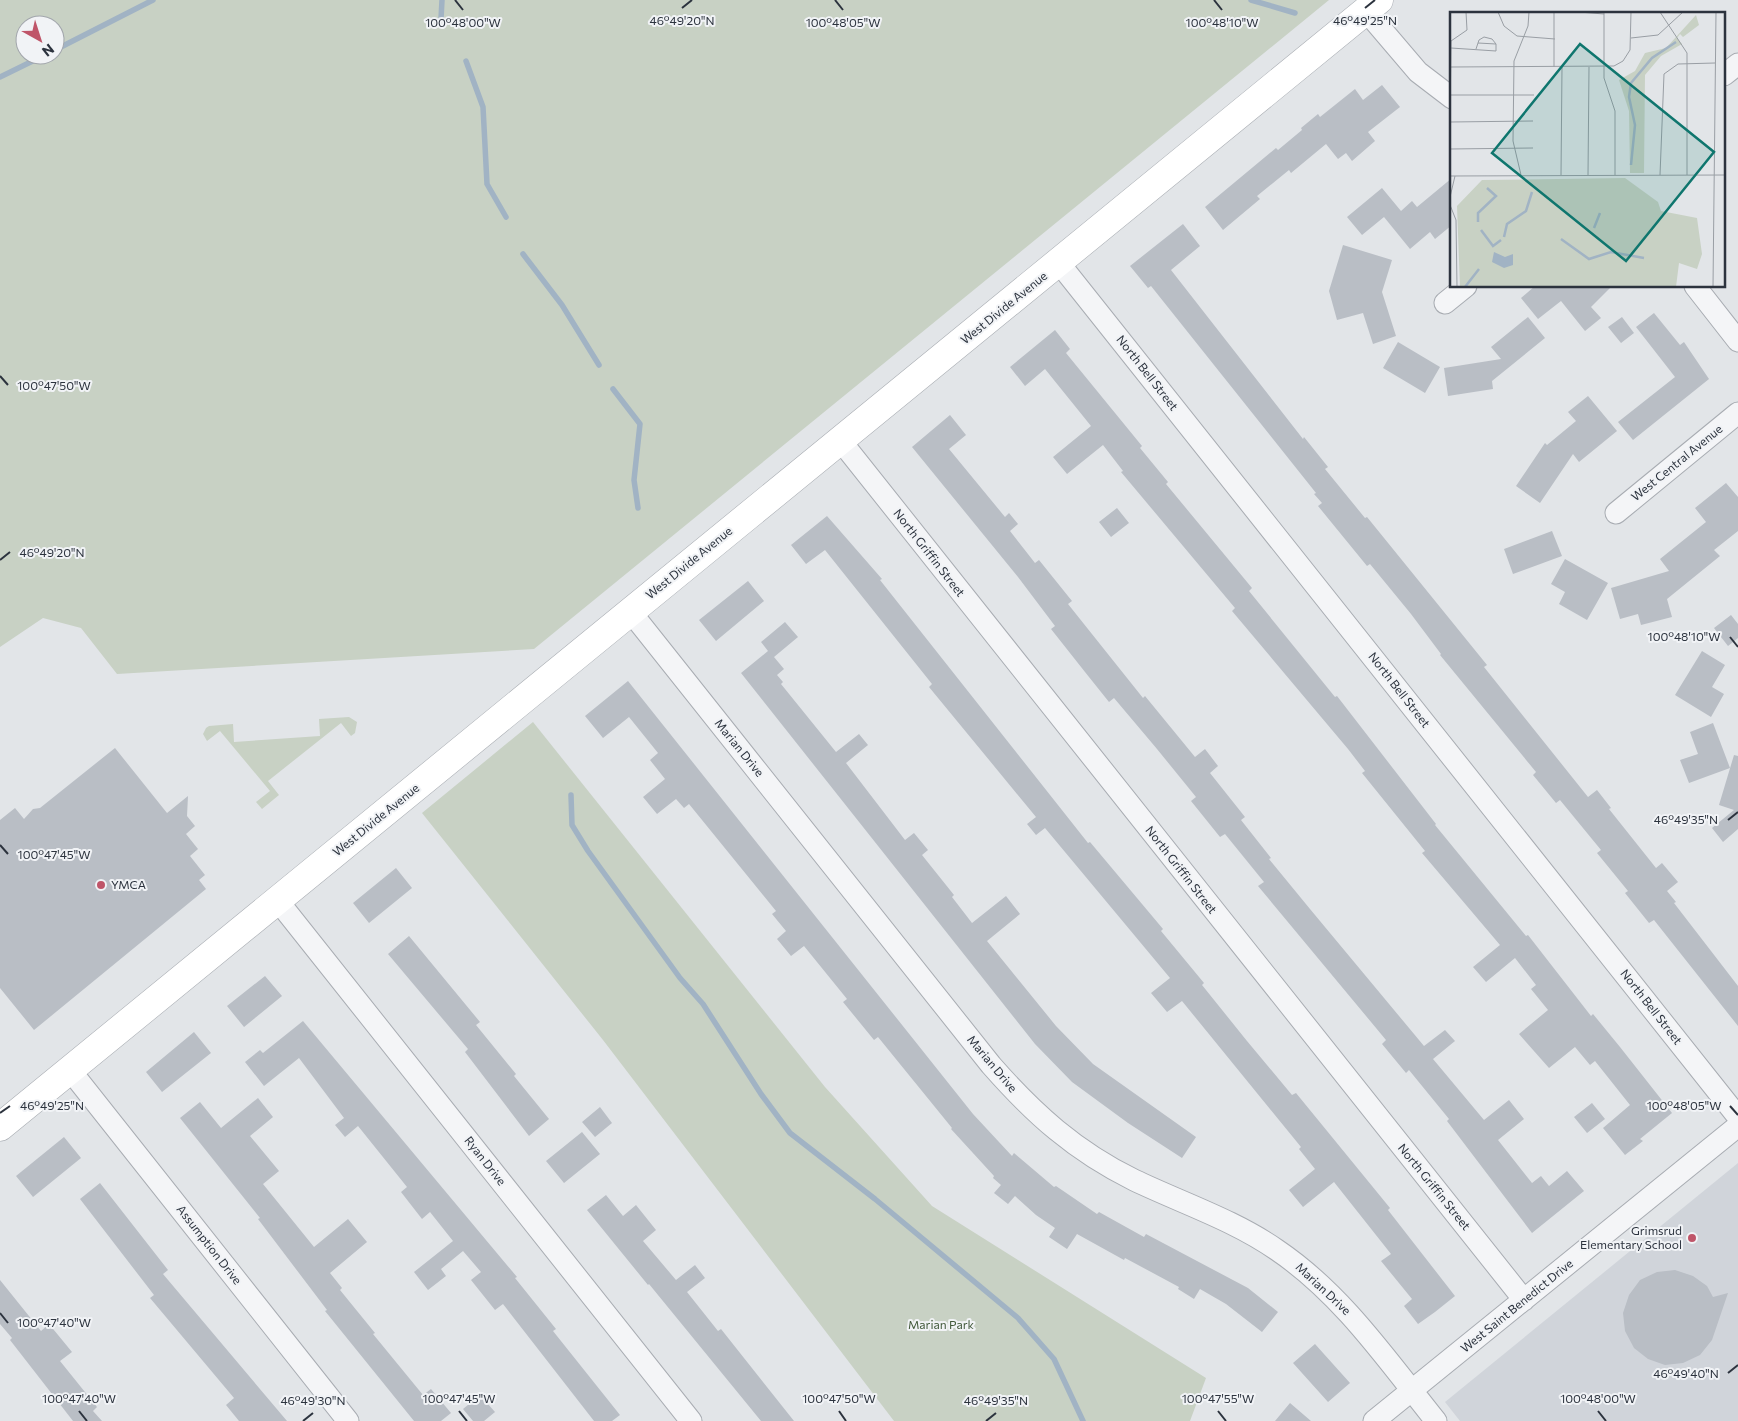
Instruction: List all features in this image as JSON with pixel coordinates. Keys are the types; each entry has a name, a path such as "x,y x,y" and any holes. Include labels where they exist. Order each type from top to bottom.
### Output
{"street":[{"path":"1373,5 1403,56 1434,86 1450,97"},
{"name":"West Divide Avenue","path":"0,1127 630,611 1060,263 1373,5"},
{"path":"1726,73 1738,64"},
{"name":"North Bell Street","path":"1060,263 1738,1117"},
{"path":"1446,303 1464,288"},
{"path":"1697,288 1738,341"},
{"name":"West Central Avenue","path":"1616,513 1738,413"},
{"name":"North Griffin Street","path":"840,440 1524,1300"},
{"name":"Marian Drive","path":"630,611 991,1065 1037,1114 1060,1135 1110,1167 1255,1236 1298,1265 1325,1288 1355,1320 1436,1421"},
{"name":"Ryan Drive","path":"278,901 691,1421"},
{"name":"Assumption Drive","path":"70,1070 348,1421"},
{"name":"West Saint Benedict Drive","path":"1374,1421 1738,1126"}],"shaded area":[{"name":"Grimsrud Elementary School","path":"1738,1163 1738,1421 1460,1421 1445,1402"}],"green space":[{"path":"0,0 1329,0 534,649 117,674 81,628 43,618 0,647"},
{"path":"349,717 357,722 355,733 351,736 341,723 268,781 279,795 262,809 256,802 270,791 220,731 207,741 203,734 209,726 233,724 234,742 320,736 319,719"},
{"name":"Marian Park","path":"533,722 825,1087 932,1206 1206,1378 1190,1421 894,1421 603,1040 422,813"}],"building":[{"path":"1382,85 1400,107 1368,132 1375,141 1352,161 1346,153 1338,159 1326,144 1291,173 1289,170 1257,196 1260,199 1223,230 1205,207 1276,148 1278,150 1318,114 1320,117 1355,89 1363,100"},
{"path":"1450,180 1450,227 1435,239 1430,232 1410,249 1384,217 1362,235 1347,217 1382,188 1401,211 1412,201 1417,207"},
{"path":"1183,224 1200,246 1171,270 1303,439 1304,437 1328,467 1325,469 1365,518 1367,517 1487,665 1484,667 1588,797 1597,790 1611,808 1609,809 1656,868 1662,863 1678,882 1667,891 1676,902 1674,903 1738,986 1738,1026 1654,920 1649,923 1625,893 1628,891 1597,853 1601,850 1560,800 1556,803 1533,775 1536,772 1440,655 1411,614 1370,564 1367,566 1318,506 1322,503 1314,494 1316,493 1151,286 1148,288 1130,266"},
{"path":"1343,245 1392,260 1382,292 1396,336 1373,344 1363,313 1337,320 1329,291"},
{"path":"1533,288 1610,288 1591,307 1601,318 1585,331 1561,301 1538,319 1521,298"},
{"path":"1654,313 1680,345 1684,342 1709,379 1633,440 1618,422 1675,377 1636,327"},
{"path":"1528,317 1545,338 1492,381 1493,389 1448,396 1444,368 1501,359 1491,347"},
{"path":"1622,317 1634,333 1621,343 1608,327"},
{"path":"1055,330 1070,349 1066,353 1142,446 1140,448 1168,482 1166,484 1252,588 1249,591 1335,697 1337,696 1435,825 1526,936 1528,935 1591,1016 1593,1014 1672,1113 1640,1139 1643,1141 1625,1155 1603,1128 1630,1105 1595,1061 1590,1065 1575,1047 1549,1068 1519,1034 1548,1010 1531,989 1536,985 1515,958 1486,982 1473,967 1500,945 1422,853 1425,851 1362,773 1365,771 1348,749 1232,611 1235,608 1121,472 1123,471 1103,445 1067,474 1053,457 1091,426 1045,369 1025,386 1010,367"},
{"path":"1398,342 1440,367 1425,393 1383,368"},
{"path":"1588,396 1617,431 1579,462 1573,454 1540,503 1516,486 1545,443 1547,445 1576,421 1568,412"},
{"path":"950,415 966,435 949,449 1005,517 1009,513 1018,524 1010,531 1035,563 1039,560 1072,601 1068,604 1143,698 1145,696 1195,757 1205,749 1218,766 1210,773 1245,817 1241,820 1271,858 1269,859 1424,1046 1445,1030 1455,1041 1433,1059 1484,1120 1509,1100 1524,1119 1498,1140 1532,1183 1541,1176 1549,1186 1567,1171 1584,1191 1532,1233 1447,1121 1449,1119 1409,1070 1406,1073 1382,1044 1386,1040 1258,886 1264,882 1225,834 1220,837 1191,801 1196,797 1114,698 1109,702 1051,629 1055,626 1018,577 912,447"},
{"path":"1726,483 1738,497 1738,531 1714,550 1720,556 1667,599 1672,617 1641,625 1638,614 1620,619 1611,588 1669,571 1660,559 1706,522 1695,508"},
{"path":"1117,508 1129,523 1111,537 1099,522"},
{"path":"827,516 882,579 880,580 1088,843 1090,842 1163,929 1161,931 1204,983 1202,985 1247,1041 1292,1095 1296,1093 1390,1208 1388,1210 1455,1296 1435,1312 1418,1324 1404,1306 1412,1299 1381,1261 1391,1254 1334,1182 1303,1207 1289,1190 1315,1169 1299,1149 1301,1147 1182,1001 1167,1012 1151,993 1170,978 1045,828 1036,835 1027,824 1036,817 929,687 932,684 825,550 806,564 791,545"},
{"path":"1552,531 1562,556 1513,574 1504,549"},
{"path":"1565,559 1608,583 1587,620 1559,604 1565,592 1551,584"},
{"path":"748,581 764,601 716,641 699,620"},
{"path":"1731,615 1738,624 1738,638 1728,646 1714,628"},
{"path":"785,622 798,637 774,657 784,669 777,675 783,682 781,684 836,752 859,734 868,745 846,763 905,840 914,833 928,850 922,855 954,895 952,897 972,923 1006,896 1020,914 987,941 1056,1026 1093,1064 1196,1137 1182,1158 1128,1123 1072,1082 1035,1044 741,673 768,651 761,642"},
{"path":"1702,651 1725,665 1712,687 1724,694 1711,717 1675,695"},
{"path":"628,681 973,1114 1012,1156 1014,1153 1054,1187 1056,1186 1097,1214 1099,1212 1144,1237 1146,1234 1248,1288 1278,1312 1262,1332 1226,1304 1200,1289 1194,1299 1178,1289 1179,1287 1077,1234 1067,1249 1049,1237 1055,1228 1036,1215 1015,1196 1008,1204 994,1193 1001,1185 951,1129 878,1037 874,1040 843,1002 847,999 804,946 791,956 777,939 786,931 772,914 776,911 689,804 684,808 676,799 657,814 643,797 665,779 650,760 658,753 629,717 603,738 585,716"},
{"path":"1713,723 1730,768 1689,783 1680,760 1698,754 1690,732"},
{"name":"YMCA","path":"115,748 167,813 188,796 187,816 195,826 186,834 198,849 190,856 205,875 199,880 206,889 34,1030 0,988 0,820 15,808 24,819 33,809 40,808"},
{"path":"1734,755 1738,756 1738,829 1723,842 1712,828 1734,810 1719,805"},
{"path":"396,868 412,888 369,923 353,903"},
{"path":"409,936 480,1022 476,1025 516,1074 514,1076 549,1119 529,1136 465,1052 468,1049 388,954"},
{"path":"265,976 282,996 244,1027 227,1006"},
{"path":"303,1021 517,1277 515,1278 556,1329 553,1331 620,1415 612,1421 594,1421 503,1304 495,1310 471,1280 481,1272 463,1251 441,1269 446,1276 428,1290 414,1272 453,1241 430,1212 422,1219 401,1192 407,1187 358,1126 345,1137 335,1125 344,1118 299,1058 264,1086 245,1062 260,1050 263,1053"},
{"path":"194,1032 211,1053 162,1092 146,1072"},
{"path":"258,1098 273,1117 250,1136 279,1171 263,1184 314,1247 348,1219 367,1242 330,1273 342,1288 340,1290 375,1333 373,1334 423,1395 431,1389 451,1413 441,1421 414,1421 325,1311 327,1310 258,1219 260,1218 180,1118 200,1102 221,1128"},
{"path":"1592,1103 1605,1119 1587,1133 1574,1117"},
{"path":"600,1107 612,1123 595,1137 582,1122"},
{"path":"582,1132 600,1154 564,1183 546,1161"},
{"path":"64,1137 81,1158 33,1197 16,1176"},
{"path":"100,1183 168,1270 163,1274 287,1421 239,1421 226,1405 234,1398 150,1298 154,1295 80,1199"},
{"path":"606,1195 623,1216 636,1205 656,1230 643,1241 676,1280 695,1265 705,1278 687,1292 718,1331 721,1329 794,1421 761,1421 587,1210"},
{"path":"1675,1270 1693,1276 1707,1286 1713,1297 1728,1293 1712,1340 1700,1355 1683,1363 1665,1365 1648,1359 1634,1348 1625,1331 1623,1313 1629,1295 1640,1280 1657,1272"},
{"path":"0,1280 41,1331 49,1324 72,1352 60,1361 97,1407 93,1411 102,1421 73,1421 10,1340 12,1338 0,1324"},
{"path":"1315,1344 1350,1383 1328,1402 1293,1363"},
{"path":"480,1395 495,1412 484,1421 473,1421 463,1409"},
{"path":"1290,1403 1311,1421 1275,1421"}],"waterway":[{"path":"65,45 153,0"},
{"path":"441,19 442,0"},
{"path":"1251,0 1295,13"},
{"path":"466,61 483,107 487,184 506,217"},
{"path":"0,77 25,65"},
{"path":"523,254 562,305 599,365"},
{"path":"613,389 640,424 634,480 638,508"},
{"path":"571,795 572,825 588,851 680,978 703,1004 761,1094 790,1133 875,1199 1018,1318 1054,1359 1083,1421"}],"place":[{"name":"YMCA","path":"101,885"},
{"name":"Grimsrud Elementary School","path":"1692,1238"}]}
